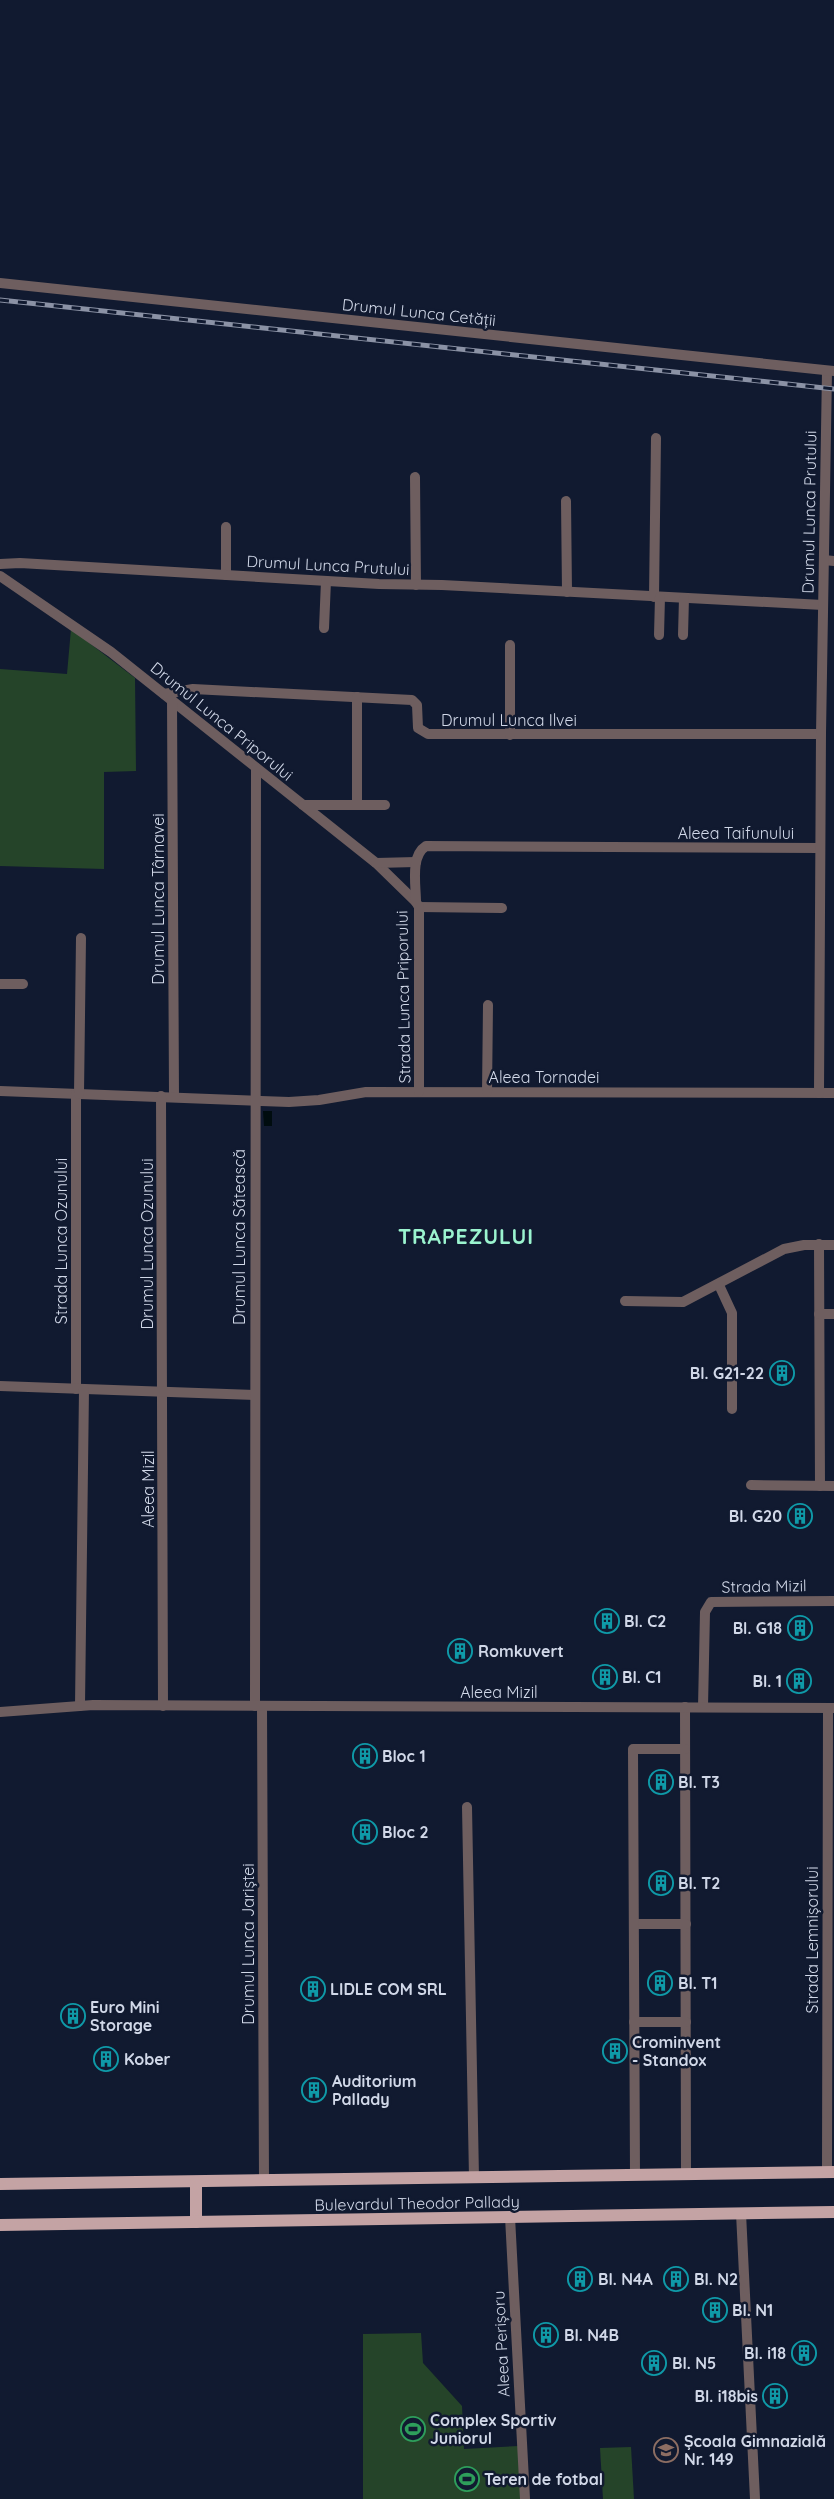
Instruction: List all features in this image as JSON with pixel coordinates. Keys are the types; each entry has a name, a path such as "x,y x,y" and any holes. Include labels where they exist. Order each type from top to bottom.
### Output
{"main road":[{"name":"Bulevardul Theodor Pallady","path":"0,2184 830,2172"},
{"path":"196,2182 196,2222"},
{"name":"Bulevardul Theodor Pallady","path":"0,2225 834,2212"}],"street":[{"name":"Drumul Lunca Cetății","path":"0,283 830,371"},
{"name":"Drumul Lunca Prutului","path":"0,564 30,563 326,581 822,605 829,561 830,371"},
{"path":"656,438 657,597 660,635"},
{"path":"415,476 416,585"},
{"path":"566,501 567,592"},
{"path":"226,527 226,574"},
{"name":"Drumul Lunca Priporului","path":"0,576 72,623 168,697 376,863 418,904"},
{"path":"324,628 326,581"},
{"path":"683,635 684,598"},
{"path":"819,1093 822,605"},
{"path":"510,645 510,735"},
{"name":"Drumul Lunca Ilvei","path":"168,697 193,689 414,700 417,706 418,728 428,734 821,734"},
{"name":"Drumul Lunca Târnavei","path":"168,697 174,1096"},
{"path":"357,697 357,805"},
{"name":"Drumul Lunca Sătească","path":"256,768 254,1100 258,1706"},
{"path":"303,805 386,805"},
{"name":"Aleea Taifunului","path":"416,862 419,852 426,846 820,848"},
{"path":"376,863 416,862 418,904 502,908"},
{"name":"Strada Lunca Priporului","path":"418,904 419,1092"},
{"name":"Strada Lunca Ozunului","path":"80,1706 78,1094 81,938"},
{"path":"0,984 23,984"},
{"path":"487,1092 488,1005"},
{"path":"0,1091 254,1100"},
{"name":"Aleea Tornadei","path":"254,1100 304,1101 354,1093 419,1092 834,1093"},
{"name":"Drumul Lunca Ozunului","path":"161,1096 162,1392"},
{"path":"819,1244 820,1486"},
{"path":"625,1302 683,1302 719,1285 784,1249 819,1244 834,1245"},
{"path":"719,1285 732,1313 732,1409"},
{"path":"819,1314 834,1314"},
{"path":"0,1386 255,1395"},
{"name":"Aleea Mizil","path":"162,1392 163,1706"},
{"path":"751,1485 834,1486"},
{"name":"Strada Mizil","path":"703,1707 704,1612 712,1602 834,1601"},
{"name":"Aleea Mizil","path":"0,1712 80,1706 831,1708"},
{"name":"Drumul Lunca Jariștei","path":"258,1706 264,2181"},
{"path":"685,1707 686,2174"},
{"name":"Strada Lemnișorului","path":"830,2172 831,1708"},
{"path":"635,2176 632,1749 685,1749"},
{"path":"467,1807 474,2178"},
{"path":"634,1924 686,1924"},
{"path":"634,2022 686,2022"},
{"path":"741,2213 755,2499"},
{"name":"Aleea Perișoru","path":"510,2217 525,2499"}],"green space":[{"path":"71,629 135,678 136,771 104,772 104,869 0,866 0,669 67,674"},
{"name":"Complex Sportiv Juniorul","path":"421,2333 423,2363 462,2406 464,2449 519,2446 521,2499 363,2499 363,2334"},
{"path":"631,2447 634,2499 603,2499 600,2448"}],"shaded area":[{"path":"263,1111 272,1111 272,1126 264,1126"}],"railway":[{"path":"0,300 834,389"}],"place":[{"name":"Bl. G21-22","path":"782,1373"},
{"name":"Bl. G20","path":"800,1516"},
{"name":"Bl. C2","path":"607,1621"},
{"name":"Bl. G18","path":"800,1628"},
{"name":"Romkuvert","path":"460,1651"},
{"name":"Bl. C1","path":"605,1677"},
{"name":"Bl. 1","path":"799,1681"},
{"name":"Bloc 1","path":"365,1756"},
{"name":"Bl. T3","path":"661,1782"},
{"name":"Bloc 2","path":"365,1832"},
{"name":"Bl. T2","path":"661,1883"},
{"name":"Bl. T1","path":"660,1983"},
{"name":"LIDLE COM SRL","path":"313,1989"},
{"name":"Euro Mini Storage","path":"73,2016"},
{"name":"Crominvent - Standox","path":"615,2051"},
{"name":"Kober","path":"106,2059"},
{"name":"Auditorium Pallady","path":"314,2090"},
{"name":"Bl. N4A","path":"580,2279"},
{"name":"Bl. N2","path":"676,2279"},
{"name":"Bl. N1","path":"715,2310"},
{"name":"Bl. N4B","path":"546,2335"},
{"name":"Bl. i18","path":"804,2353"},
{"name":"Bl. N5","path":"654,2363"},
{"name":"Bl. i18bis","path":"775,2396"},
{"name":"Complex Sportiv Juniorul","path":"413,2429"},
{"name":"Școala Gimnazială Nr. 149","path":"666,2450"},
{"name":"Teren de fotbal","path":"467,2479"}],"district":[{"name":"TRAPEZULUI","path":"466,1237"}]}
